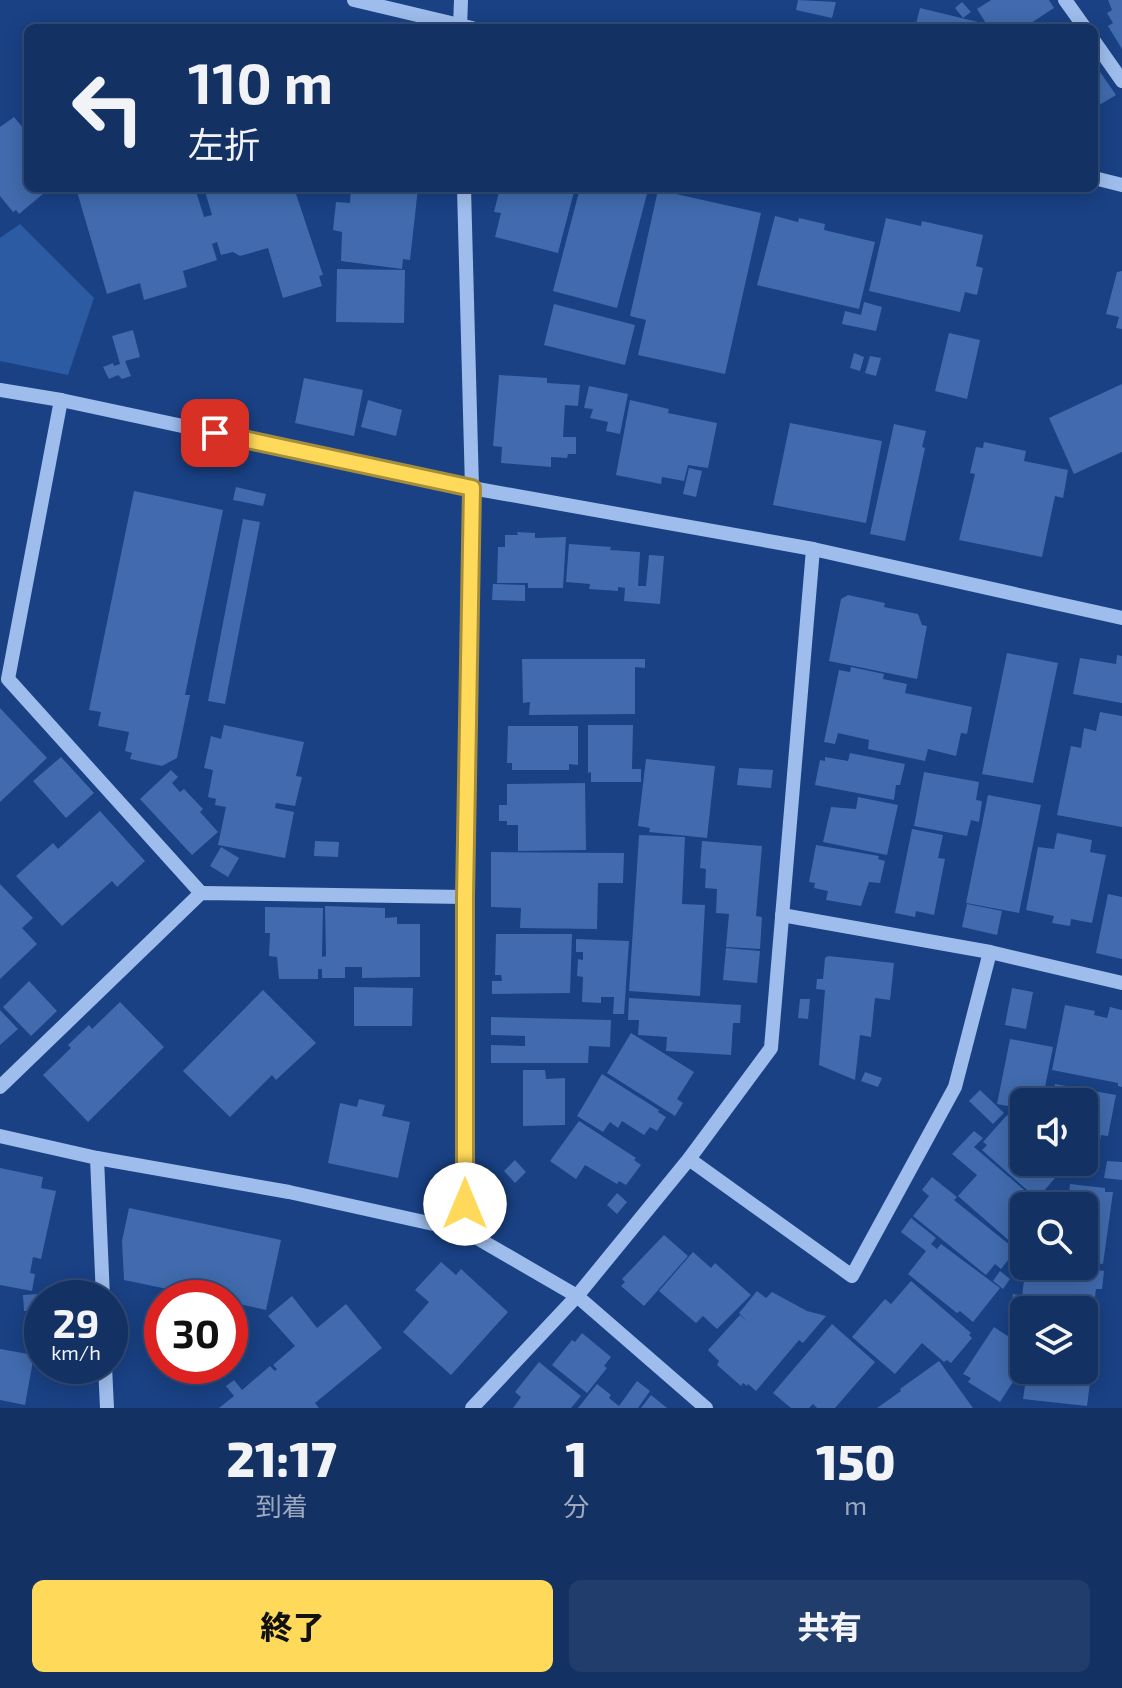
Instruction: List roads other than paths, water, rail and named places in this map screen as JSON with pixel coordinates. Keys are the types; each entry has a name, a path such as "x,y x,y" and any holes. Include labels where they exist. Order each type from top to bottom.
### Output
{"street":[{"path":"354,0 452,24"},
{"path":"461,0 464,24"},
{"path":"1065,0 1082,24"},
{"path":"1098,47 1122,81"},
{"path":"1098,179 1122,185"},
{"path":"464,192 472,488 465,897 465,1231"},
{"path":"0,390 61,400 472,488 813,549 1122,618"},
{"path":"61,400 4,683 201,893"},
{"path":"472,1408 577,1296 689,1159 771,1048 813,549"},
{"path":"0,1087 201,893 465,897"},
{"path":"782,915 990,952 1122,983"},
{"path":"689,1159 852,1276 955,1087 990,952"},
{"path":"0,1136 97,1158 289,1192 465,1231 577,1296 706,1408"},
{"path":"97,1158 102,1280"},
{"path":"106,1384 107,1408"}]}
